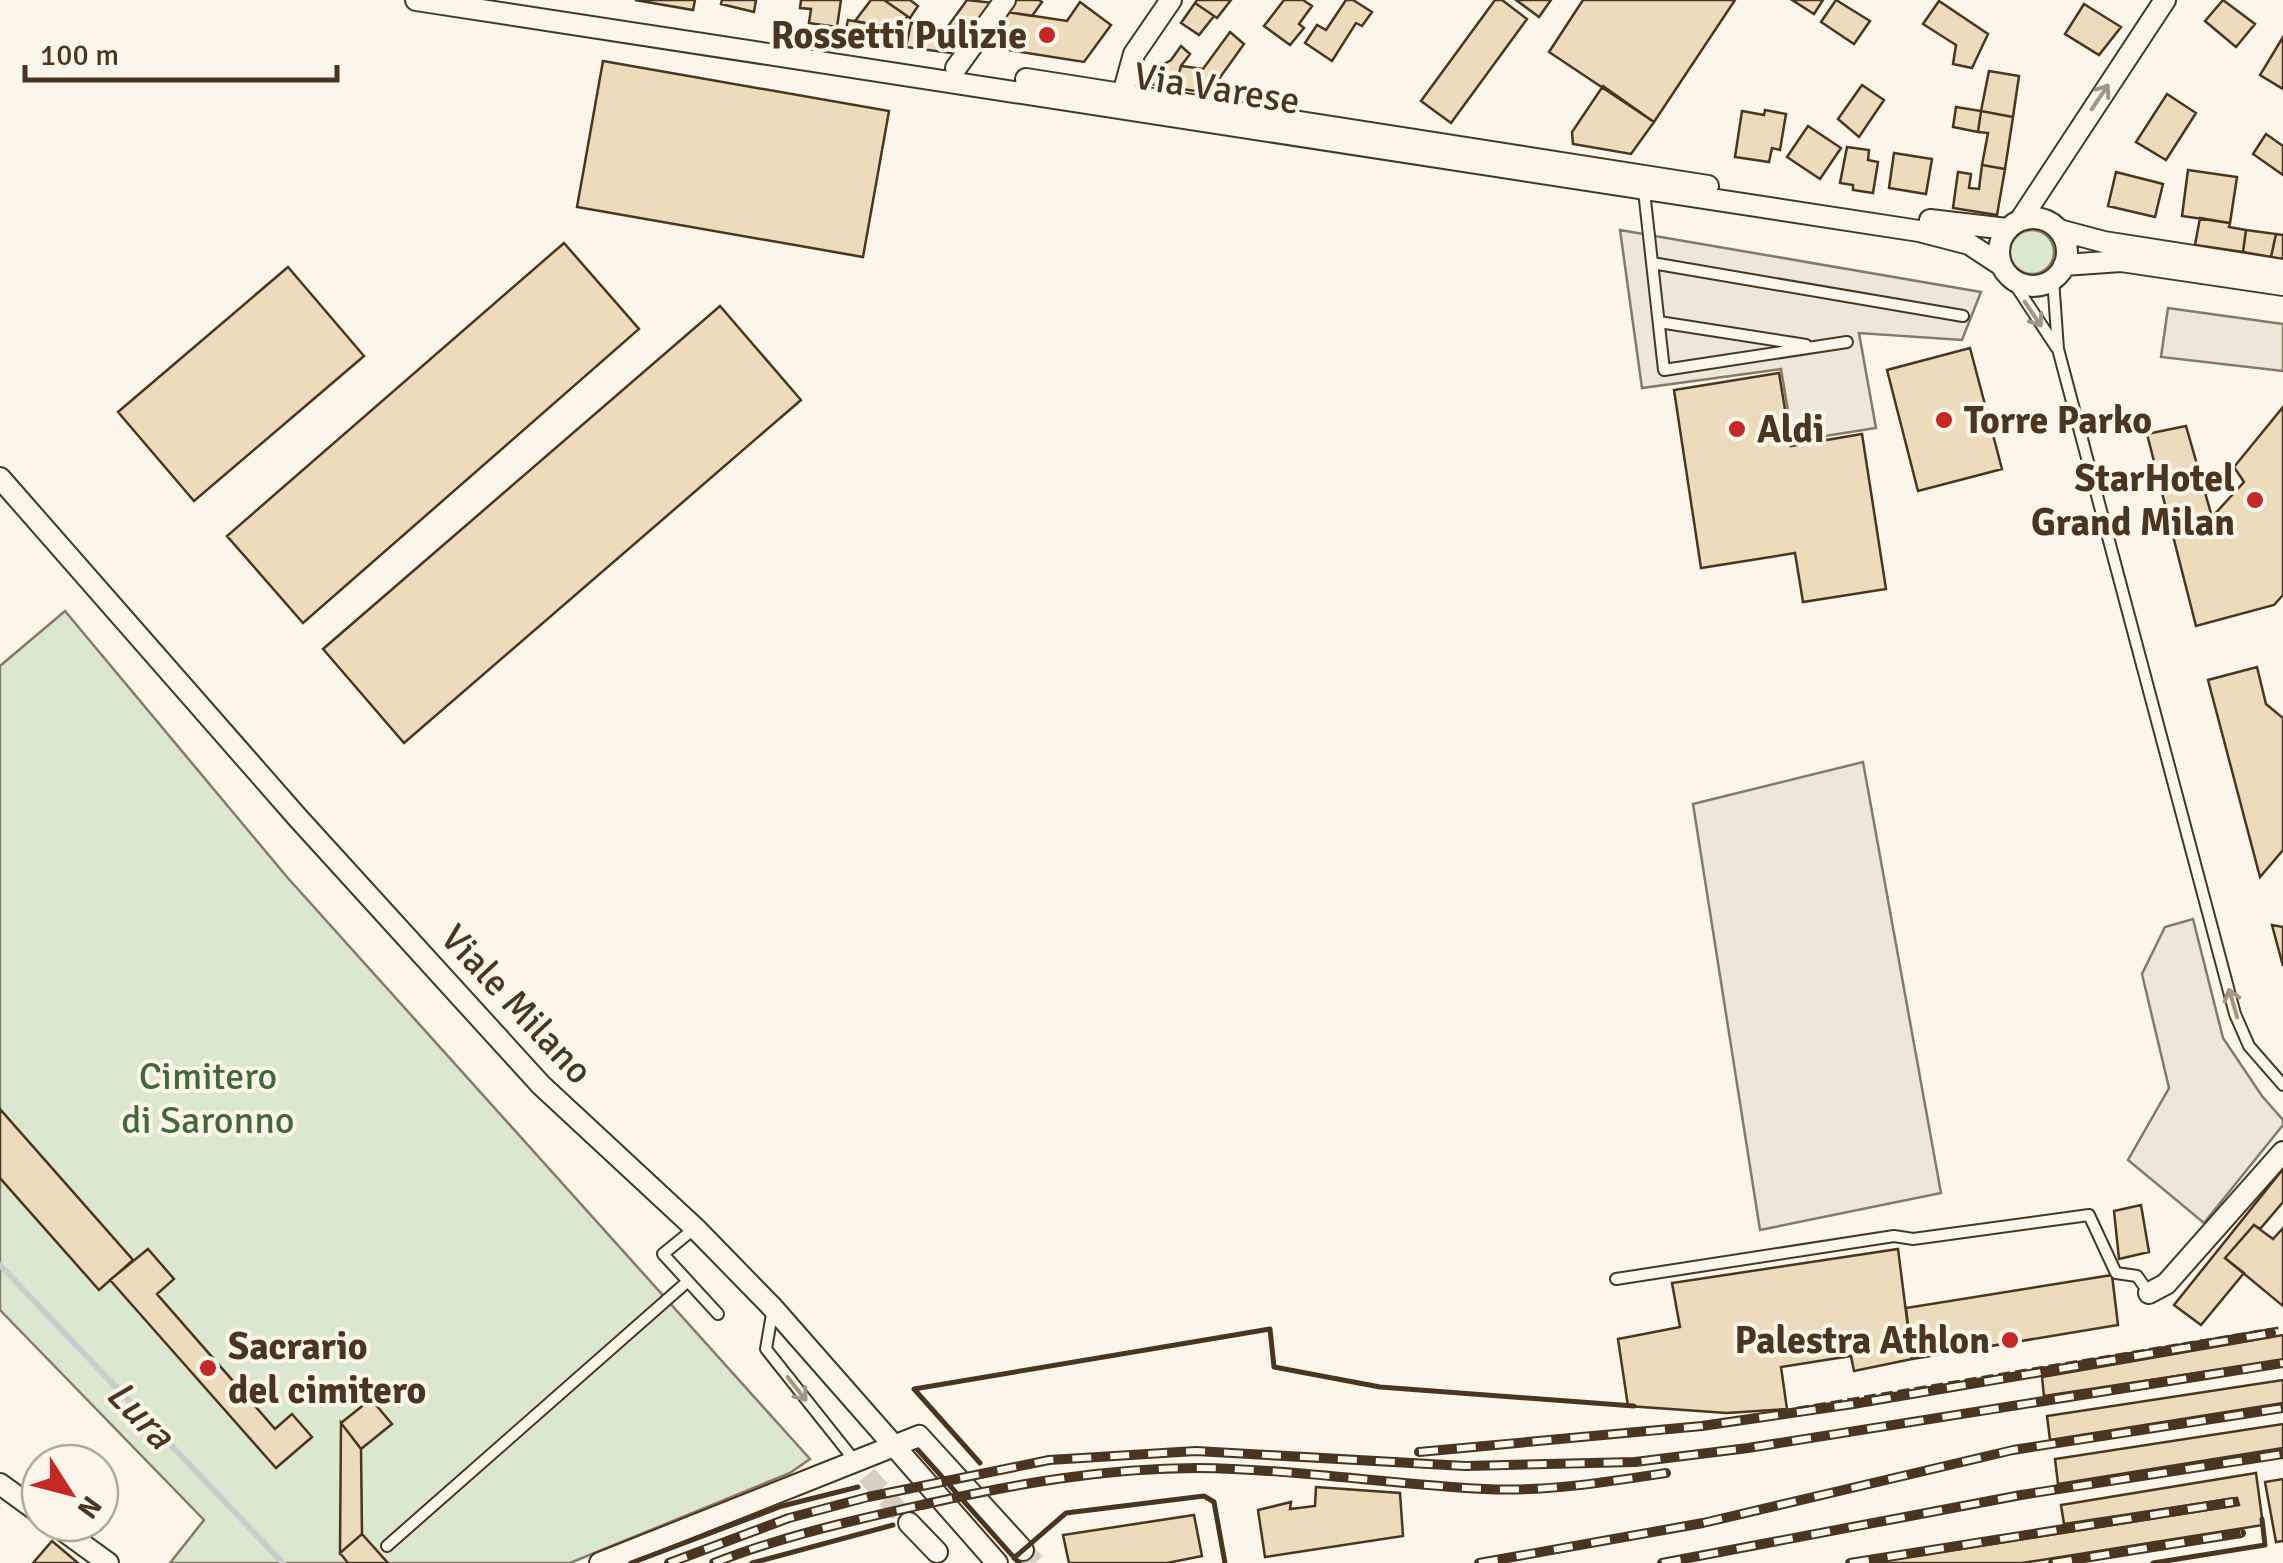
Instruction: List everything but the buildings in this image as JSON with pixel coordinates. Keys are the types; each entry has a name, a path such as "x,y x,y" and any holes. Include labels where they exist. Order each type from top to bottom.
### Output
{"street":[{"name":"Via Varese","path":"416,0 1948,236 1969,244 2005,271"},
{"name":"Via Varese","path":"513,0 1973,227 2014,224"},
{"path":"956,68 1005,0"},
{"path":"1123,94 1134,54 1171,0"},
{"path":"2165,0 1999,244 2005,271 2030,286 2058,272 2121,261 2283,285"},
{"path":"2046,178 2055,226 2067,251 2058,272"},
{"path":"2014,224 2037,218 2104,242 2283,270"},
{"name":"Viale Milano","path":"0,478 298,818 528,1071 695,1228 773,1308 997,1563"},
{"path":"2148,1293 2166,1284 2283,1152"},
{"path":"600,1563 861,1468 919,1436 1023,1550"},
{"path":"910,1523 937,1552"},
{"path":"81,1543 108,1563"}],"lane":[{"path":"1644,190 1664,370 1847,342"},
{"path":"1652,263 1964,316"},
{"path":"2005,271 2058,349"},
{"path":"2058,272 2058,349 2235,1014 2249,1046 2283,1085"},
{"path":"1659,322 1817,347"},
{"path":"1616,1279 1894,1236 1913,1238 2089,1216 2116,1273 2137,1276 2148,1293"},
{"path":"695,1228 662,1254 718,1314"},
{"path":"386,1546 687,1282"},
{"path":"773,1308 766,1349 861,1468"}],"green space":[{"path":"2032,230 2048,236 2054,252 2048,268 2032,274 2016,268 2010,252 2016,236"},
{"name":"Cimitero di Saronno","path":"65,611 287,877 810,1459 790,1473 570,1563 170,1563 204,1520 0,1310 0,666"}],"shaded area":[{"path":"1620,230 1981,292 1962,340 1859,333 1876,428 1793,441 1781,369 1642,388"},
{"path":"2168,308 2283,324 2283,371 2161,357"},
{"path":"1863,762 1941,1193 1760,1230 1693,804"},
{"path":"2193,919 2223,1038 2283,1120 2283,1125 2204,1223 2128,1160 2169,1088 2142,974 2165,927"}],"waterway":[{"name":"Lura","path":"0,1265 283,1563"}],"tunnel":[{"path":"867,1475 909,1523"},
{"path":"1023,1550 1035,1563"}],"railway":[{"path":"1419,1452 1702,1426 2271,1333"},
{"path":"669,1563 789,1518 868,1497 1049,1460 1196,1451 1465,1466 1635,1462 1748,1448 2283,1363"},
{"path":"1479,1563 1703,1523 2013,1450 2283,1408"},
{"path":"1662,1563 2021,1495 2283,1454"},
{"path":"714,1563 792,1537 926,1504 1094,1474 1233,1469 1508,1490 1666,1473"},
{"path":"1850,1563 2233,1502"},
{"path":"2053,1563 2241,1533"}],"fence":[{"path":"1797,1408 2283,1327"}],"wall":[{"path":"980,1463 914,1389 1270,1329 1274,1367 1380,1387 1634,1406"},
{"path":"918,1450 1019,1563"},
{"path":"631,1563 782,1506 858,1487"},
{"path":"1014,1558 1066,1513 1204,1496 1214,1502 1225,1563"},
{"path":"2153,1563 2265,1545 2262,1519"},
{"path":"752,1563 893,1525"}],"place":[{"name":"Rossetti Pulizie","path":"1047,35"},
{"name":"Torre Parko","path":"1944,420"},
{"name":"Aldi","path":"1737,429"},
{"name":"StarHotel Grand Milan","path":"2255,500"},
{"name":"Palestra Athlon","path":"2010,1340"},
{"name":"Sacrario del cimitero","path":"208,1368"}]}
